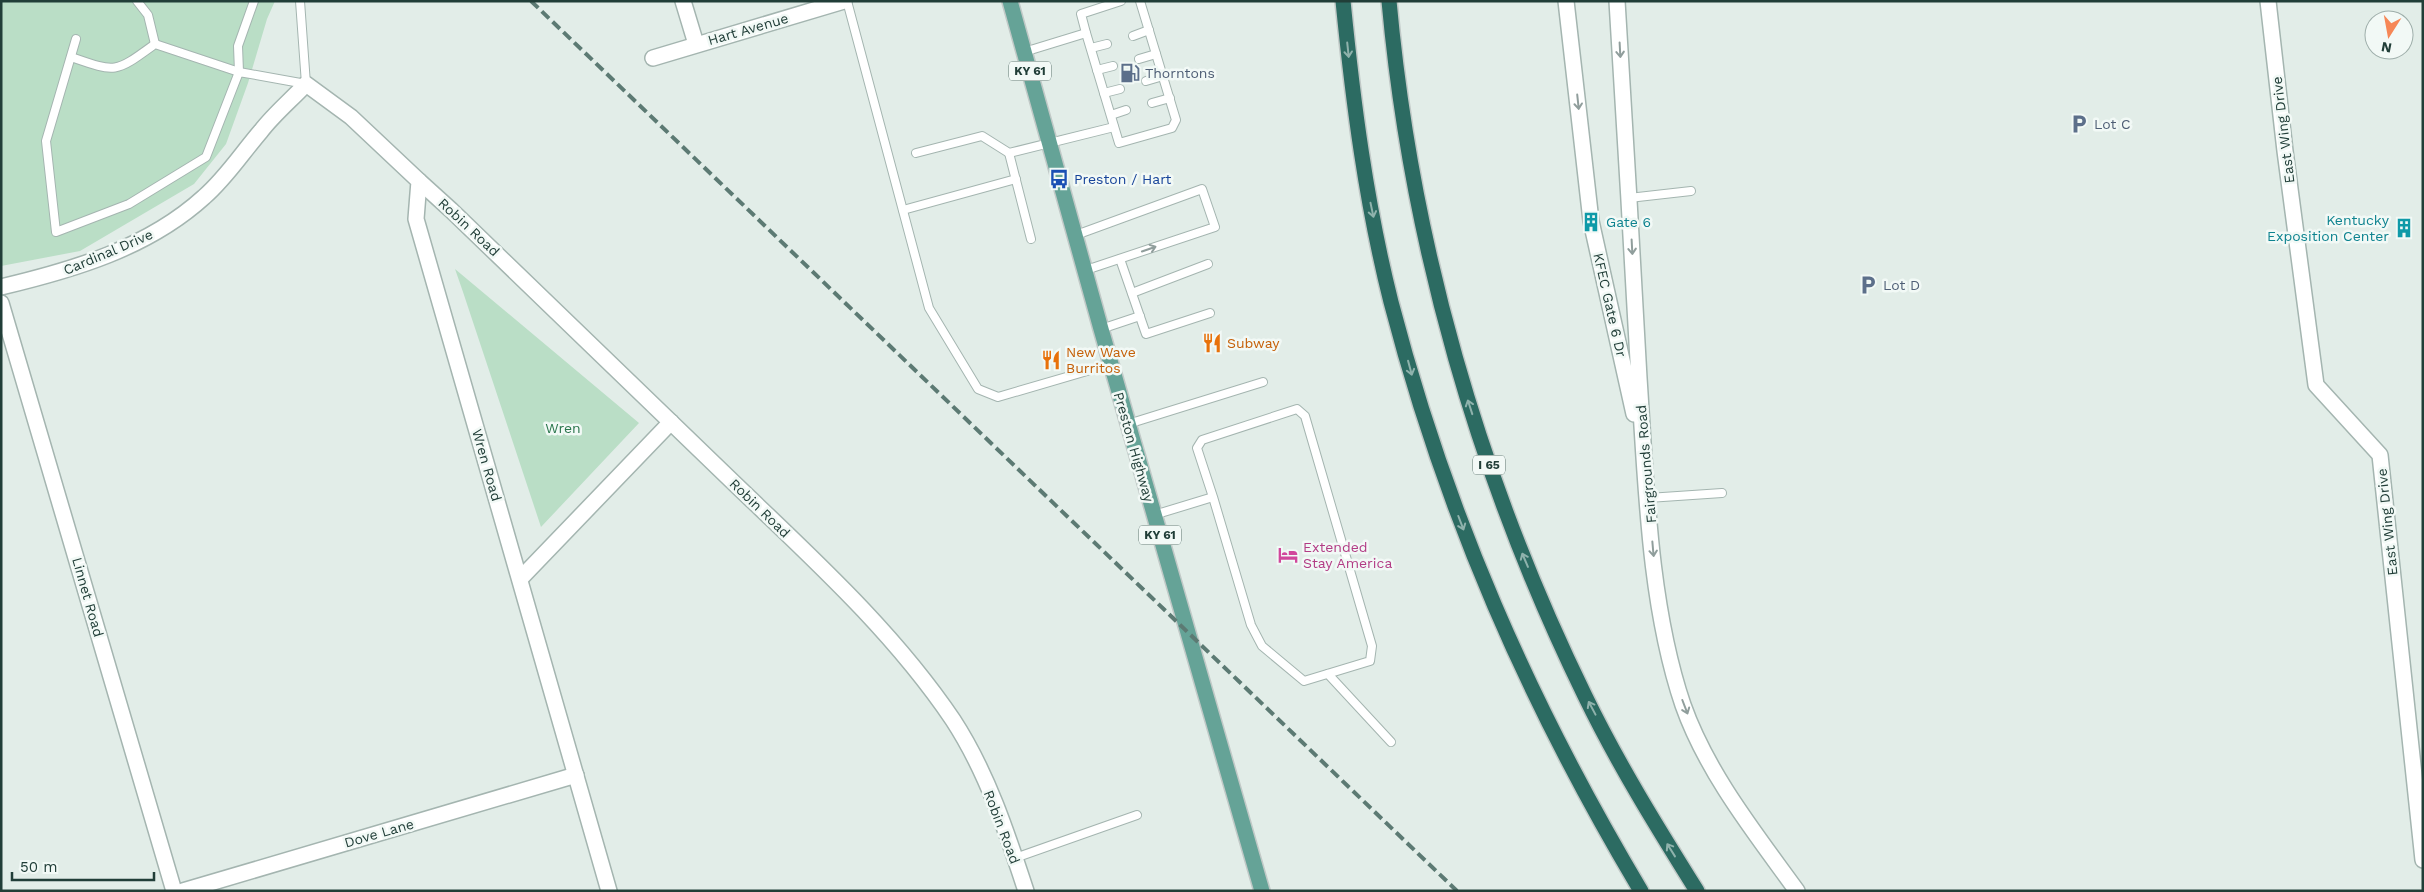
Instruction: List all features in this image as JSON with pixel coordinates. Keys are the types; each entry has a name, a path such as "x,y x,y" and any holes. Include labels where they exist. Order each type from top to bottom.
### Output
{"highway":[{"path":"1343,1 1352,96 1369,198 1391,300 1418,399 1450,494 1486,588 1525,678 1570,767 1641,891"},
{"name":"I 65","path":"1389,1 1395,64 1410,165 1431,265 1457,365 1489,465 1532,578 1586,698 1648,811 1697,891"}],"main road":[{"name":"Preston Highway","path":"1010,1 1101,329 1262,891"}],"street":[{"path":"684,1 696,44"},
{"name":"Hart Avenue","path":"653,58 845,1"},
{"name":"KFEC Gate 6 Dr","path":"1566,1 1591,221 1644,458"},
{"name":"Fairgrounds Road","path":"1617,1 1644,458 1658,600 1665,640 1684,706 1700,742 1730,795 1798,891"},
{"name":"East Wing Drive","path":"2268,1 2284,151 2316,385 2380,455 2423,860"},
{"path":"306,84 351,117 419,181"},
{"name":"Cardinal Drive","path":"1,287 51,275 105,256 158,232 204,197 225,177 262,129 306,84"},
{"name":"Robin Road","path":"419,181 830,576 918,672 954,722 971,752 999,813 1026,891"},
{"name":"Wren Road","path":"419,181 416,219 609,891"},
{"name":"Linnet Road","path":"1,303 174,891"},
{"path":"520,579 671,422"},
{"name":"Dove Lane","path":"183,891 576,776"}],"lane":[{"path":"138,1 148,15 155,44"},
{"path":"76,39 46,141 56,232 129,204 206,156 239,72 238,46 254,1"},
{"path":"155,44 239,72 306,84 300,1"},
{"path":"845,1 929,308 978,388 998,397 1111,364"},
{"path":"1121,1 1104,4 1081,14 1119,143 1172,128 1176,120 1140,1"},
{"path":"1133,36 1149,30"},
{"path":"1024,52 1086,33"},
{"path":"71,57 106,69 123,66 155,44"},
{"path":"1091,48 1107,44"},
{"path":"1139,58 1156,54"},
{"path":"1097,70 1114,66"},
{"path":"1146,81 1163,76"},
{"path":"1104,93 1120,89"},
{"path":"1152,103 1170,98"},
{"path":"1111,115 1126,110"},
{"path":"1009,153 1114,127"},
{"path":"916,153 982,136 1009,153 1031,239"},
{"path":"903,210 1016,179"},
{"path":"1076,235 1202,189 1215,227 1086,270"},
{"path":"1629,198 1691,191"},
{"path":"1120,259 1146,334 1210,314"},
{"path":"1132,293 1208,264"},
{"path":"1101,329 1140,316"},
{"path":"1128,424 1263,382"},
{"path":"1297,409 1305,416 1372,646 1370,661 1304,682 1262,646 1251,625 1213,497 1197,448 1202,440 1297,409"},
{"path":"1648,498 1722,493"},
{"path":"1154,514 1213,497"},
{"path":"1328,674 1391,742"},
{"path":"1015,858 1137,815"}],"green space":[{"path":"1,1 275,1 267,19 248,83 226,144 194,184 80,251 1,266"},
{"name":"Wren","path":"455,269 639,423 541,527 463,292"}],"railway":[{"path":"531,1 1457,891"}],"place":[{"name":"Thorntons","path":"1130,73"},
{"name":"Lot C","path":"2079,124"},
{"name":"Preston / Hart","path":"1059,179"},
{"name":"Gate 6","path":"1591,222"},
{"name":"Kentucky Exposition Center","path":"2404,228"},
{"name":"Lot D","path":"1868,285"},
{"name":"Subway","path":"1212,343"},
{"name":"New Wave Burritos","path":"1051,360"},
{"name":"Extended Stay America","path":"1288,555"}]}
